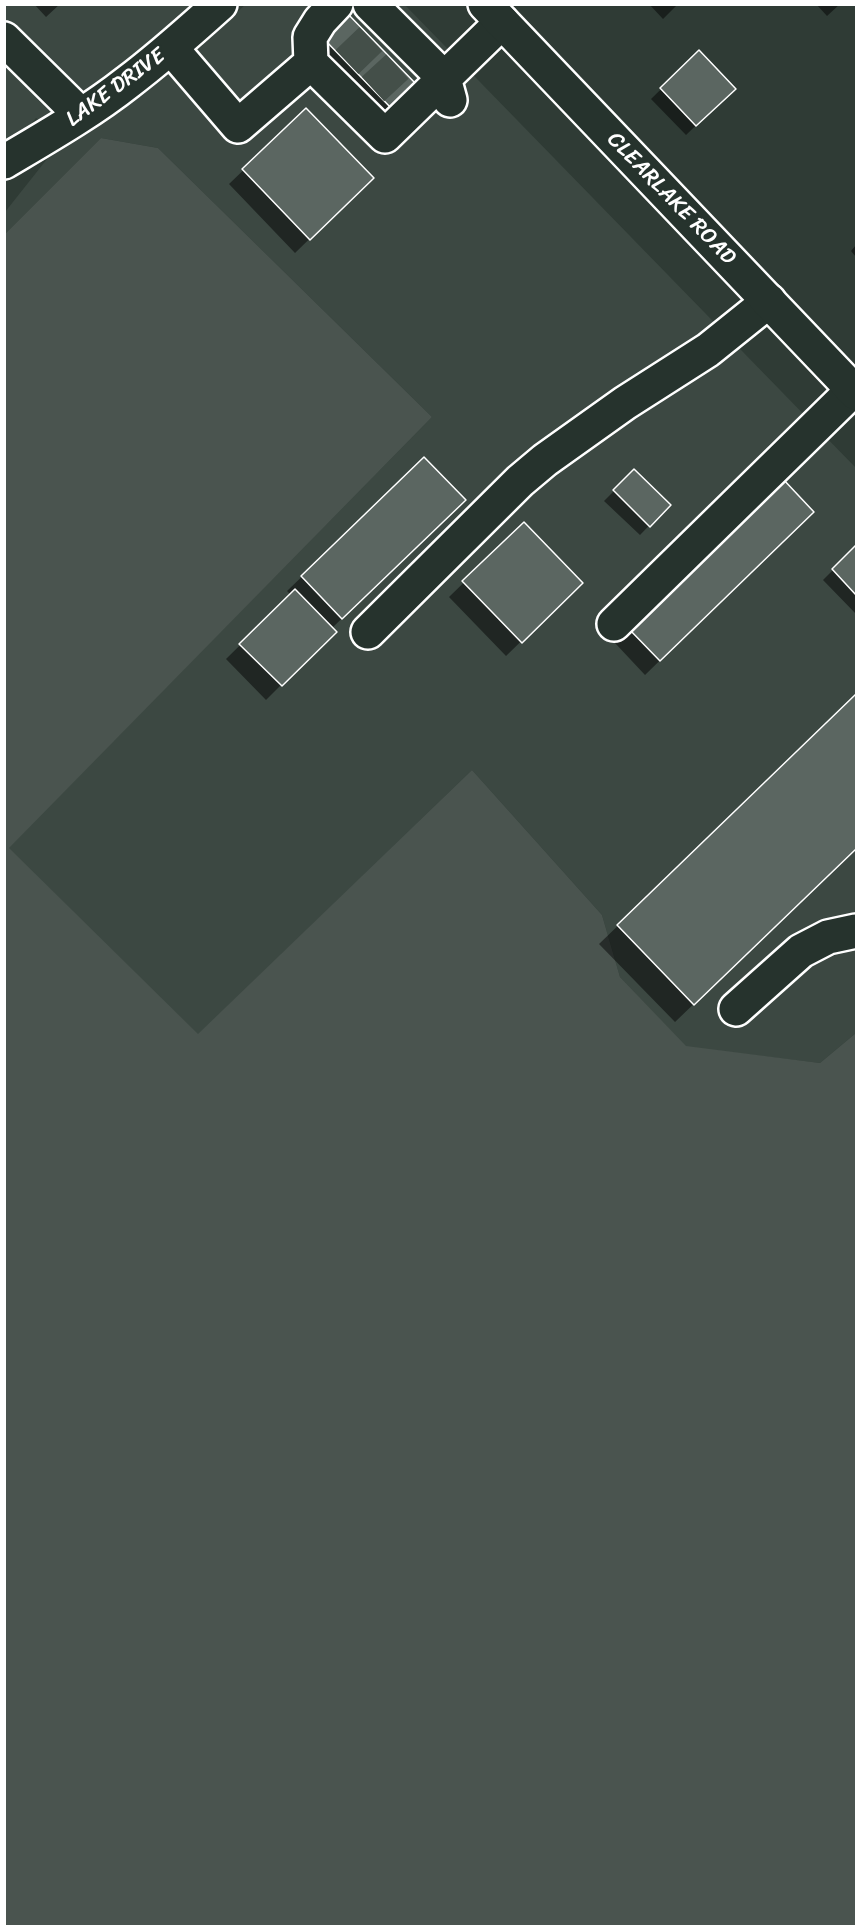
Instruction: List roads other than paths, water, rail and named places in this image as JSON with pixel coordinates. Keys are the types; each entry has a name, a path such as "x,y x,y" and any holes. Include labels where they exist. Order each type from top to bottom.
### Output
{"main road":[{"name":"LAKE DRIVE","path":"4,162 40,141 126,83 171,48 220,4"},
{"path":"336,4 320,21 310,37 329,69 364,98 385,136 444,78 494,13"},
{"name":"CLEARLAKE ROAD","path":"494,13 855,391"},
{"path":"376,22 407,58 444,78"},
{"path":"4,39 80,114"},
{"path":"171,48 238,126 329,69"},
{"path":"4,184 40,141"},
{"path":"368,632 520,481 545,460 708,350 769,301"},
{"path":"614,624 855,391"},
{"path":"736,1009 801,951 842,934 856,909"}],"tunnel":[{"path":"347,62 372,38"},
{"path":"373,89 398,66"}]}
